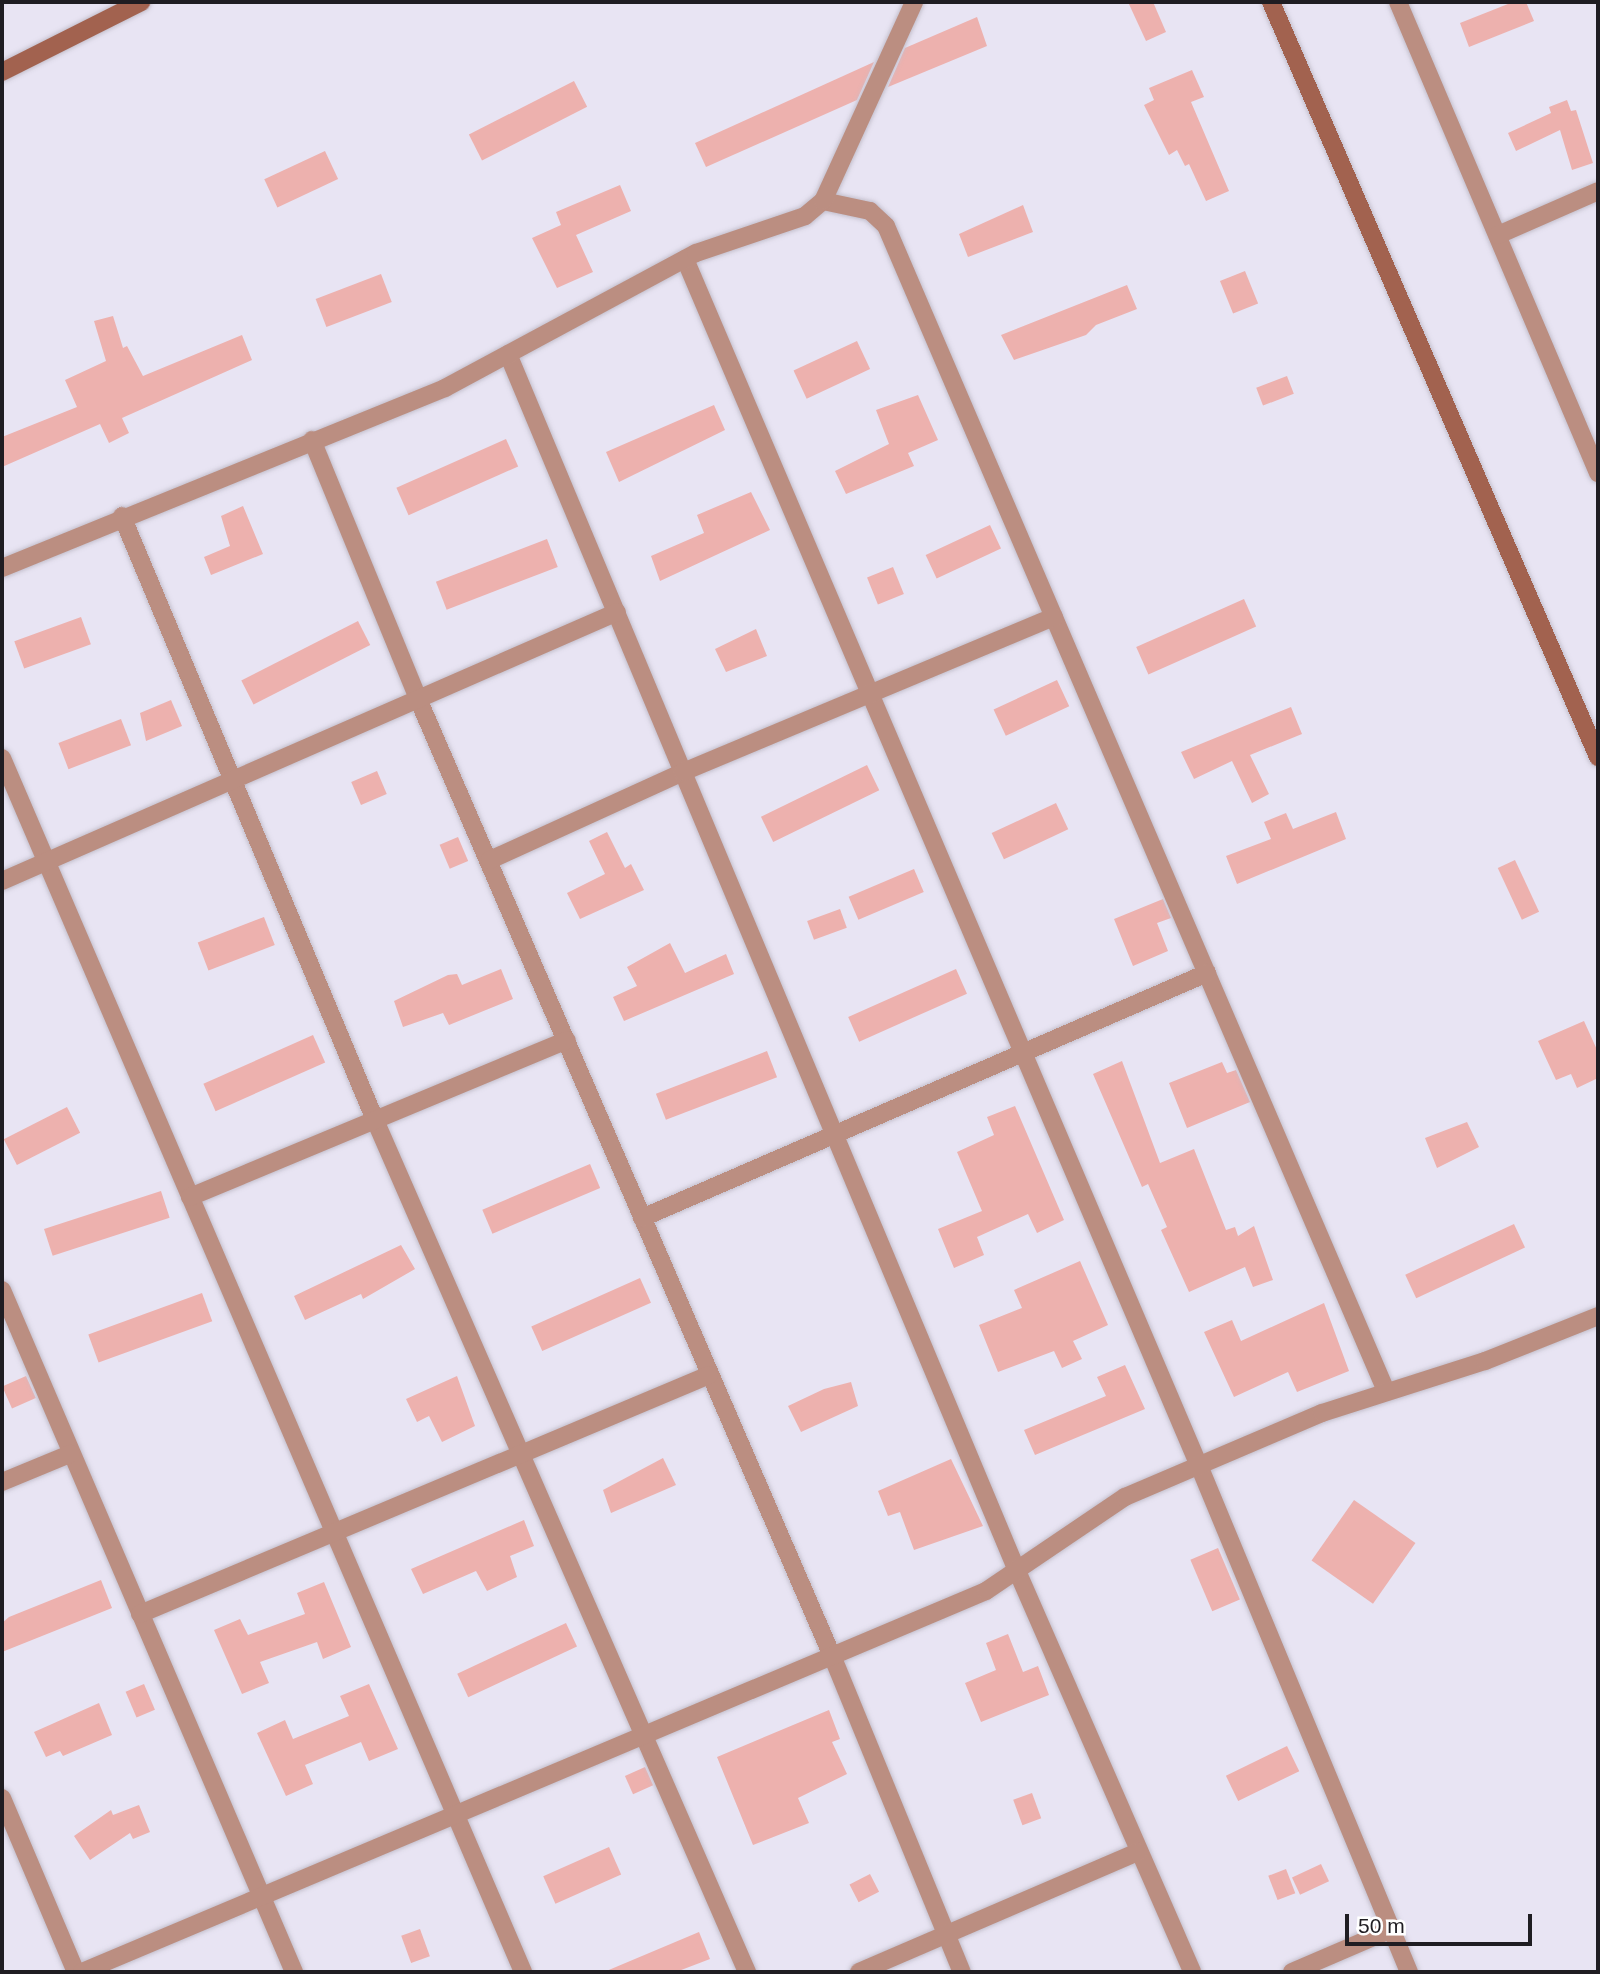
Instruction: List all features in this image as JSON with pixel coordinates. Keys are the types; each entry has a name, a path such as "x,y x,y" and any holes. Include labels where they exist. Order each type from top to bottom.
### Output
{"street":[{"path":"2,72 141,2"},
{"path":"2,568 122,516 445,388 685,260 795,220 822,201 914,2"},
{"path":"1398,2 1598,473"},
{"path":"1276,3 1598,757"},
{"path":"1498,235 1598,191"},
{"path":"822,201 870,211 882,219 1386,1391"},
{"path":"685,260 1200,1468 1409,1972"},
{"path":"508,354 1018,1573 1192,1972"},
{"path":"312,440 419,701 833,1658 962,1972"},
{"path":"122,516 236,780 375,1120 747,1972"},
{"path":"2,881 419,701 617,612"},
{"path":"490,860 683,772 1054,617"},
{"path":"2,758 523,1972"},
{"path":"642,1218 1207,973"},
{"path":"190,1196 567,1040"},
{"path":"2,1290 69,1454 294,1972"},
{"path":"82,1972 833,1658 1018,1573 1105,1508 1322,1413 1485,1361 1598,1316"},
{"path":"140,1614 520,1452 709,1375"},
{"path":"2,1482 69,1454"},
{"path":"2,1798 76,1972"},
{"path":"859,1972 1138,1852"},
{"path":"1292,1972 1390,1930"}],"building":[{"path":"1128,2 1153,2 1166,32 1146,41"},
{"path":"1513,2 1526,2 1534,21 1469,47 1460,23"},
{"path":"977,17 987,46 888,87 905,48"},
{"path":"874,62 857,100 706,167 695,143"},
{"path":"1192,70 1204,97 1191,102 1229,191 1206,201 1189,164 1185,166 1177,150 1169,155 1144,105 1154,100 1149,88"},
{"path":"574,81 587,107 482,160 469,135"},
{"path":"1567,100 1571,111 1576,110 1593,163 1572,170 1560,130 1516,151 1508,133 1551,113 1549,107"},
{"path":"325,151 338,179 277,207 264,179"},
{"path":"620,185 631,211 576,235 593,272 557,288 532,238 561,225 556,212"},
{"path":"1023,205 1033,232 968,257 959,234"},
{"path":"1245,271 1258,303 1233,314 1220,281"},
{"path":"381,274 392,302 326,327 316,299"},
{"path":"1127,285 1137,309 1096,325 1086,335 1014,360 1001,335"},
{"path":"113,316 123,348 127,346 143,376 242,335 252,360 122,418 129,433 109,443 100,424 2,467 2,437 77,407 65,380 106,361 94,321"},
{"path":"857,341 870,369 807,399 794,371"},
{"path":"1287,376 1294,394 1263,406 1256,388"},
{"path":"918,395 938,440 908,453 914,466 846,494 835,471 889,444 876,410"},
{"path":"714,405 725,430 619,482 606,452"},
{"path":"506,439 518,466 409,515 396,488"},
{"path":"751,492 770,530 660,581 651,556 704,533 697,515"},
{"path":"243,506 263,554 211,575 204,557 230,546 221,516"},
{"path":"990,525 1001,549 937,579 926,555"},
{"path":"547,539 558,567 447,610 436,582"},
{"path":"893,567 904,594 878,604 867,577"},
{"path":"1244,599 1256,626 1148,674 1136,647"},
{"path":"81,617 91,644 24,669 14,641"},
{"path":"358,621 370,645 254,705 241,680"},
{"path":"756,629 767,656 726,672 715,649"},
{"path":"1057,680 1069,706 1006,736 994,710"},
{"path":"171,700 182,726 146,741 140,713"},
{"path":"1291,707 1302,734 1250,755 1269,794 1252,803 1232,761 1194,779 1181,752"},
{"path":"121,719 131,745 68,769 58,743"},
{"path":"867,765 879,790 773,842 761,817"},
{"path":"377,771 387,794 361,805 351,782"},
{"path":"1056,803 1068,829 1004,859 992,833"},
{"path":"1336,812 1346,839 1237,884 1226,856 1271,839 1264,822 1286,813 1293,829"},
{"path":"607,832 625,868 631,864 644,890 580,919 567,893 605,874 589,841"},
{"path":"458,837 468,861 450,869 440,845"},
{"path":"1515,860 1539,912 1522,920 1498,868"},
{"path":"914,869 924,892 858,920 849,897"},
{"path":"1163,899 1171,918 1157,923 1168,951 1133,966 1114,919"},
{"path":"840,909 847,928 814,940 807,921"},
{"path":"264,917 275,945 208,970 198,942"},
{"path":"670,943 685,973 726,954 734,974 624,1021 613,997 637,986 627,967"},
{"path":"501,969 513,999 449,1025 443,1013 403,1027 394,1001 448,975 457,974 462,985"},
{"path":"956,969 967,994 859,1042 848,1017"},
{"path":"1584,1021 1598,1052 1598,1078 1577,1088 1571,1074 1556,1080 1538,1041"},
{"path":"313,1035 325,1062 216,1111 203,1084"},
{"path":"767,1051 777,1077 666,1120 656,1094"},
{"path":"1122,1061 1160,1163 1194,1149 1226,1230 1235,1227 1238,1236 1254,1226 1273,1280 1253,1287 1245,1267 1189,1292 1161,1230 1167,1227 1148,1184 1142,1187 1093,1074"},
{"path":"1222,1062 1227,1073 1236,1070 1250,1102 1187,1128 1169,1083"},
{"path":"1015,1106 1064,1220 1037,1233 1028,1214 977,1237 984,1255 954,1268 938,1229 982,1211 957,1152 994,1135 987,1117"},
{"path":"67,1107 80,1133 17,1165 4,1139"},
{"path":"1467,1122 1479,1147 1437,1168 1425,1138"},
{"path":"590,1164 600,1188 492,1234 482,1210"},
{"path":"161,1191 170,1218 53,1256 44,1229"},
{"path":"1514,1224 1525,1248 1416,1298 1405,1275"},
{"path":"401,1245 415,1269 363,1299 361,1294 305,1320 294,1296"},
{"path":"1080,1261 1108,1325 1073,1341 1082,1359 1062,1368 1054,1351 998,1372 979,1325 1022,1308 1014,1290"},
{"path":"640,1278 651,1303 542,1351 531,1326"},
{"path":"202,1293 212,1321 99,1363 88,1334"},
{"path":"1324,1303 1349,1371 1297,1392 1288,1372 1234,1397 1204,1332 1232,1320 1241,1341"},
{"path":"1125,1365 1145,1409 1035,1455 1024,1430 1106,1396 1097,1377"},
{"path":"26,1376 36,1398 12,1409 2,1387"},
{"path":"457,1376 475,1426 442,1442 429,1416 417,1422 406,1399"},
{"path":"851,1382 858,1406 801,1432 788,1406 824,1389"},
{"path":"663,1458 676,1485 611,1513 603,1490"},
{"path":"951,1459 983,1526 914,1550 900,1512 888,1516 878,1491"},
{"path":"1354,1500 1415,1543 1373,1604 1312,1561"},
{"path":"524,1520 534,1546 510,1556 517,1577 487,1591 476,1571 423,1594 411,1569"},
{"path":"1218,1548 1240,1600 1212,1611 1190,1560"},
{"path":"101,1580 112,1608 2,1652 2,1623 9,1617"},
{"path":"324,1582 351,1647 323,1659 317,1642 260,1662 269,1683 242,1694 214,1630 240,1619 248,1635 305,1614 297,1593"},
{"path":"566,1623 577,1647 468,1697 457,1674"},
{"path":"1008,1634 1023,1672 1038,1666 1049,1695 981,1722 965,1683 996,1670 986,1643"},
{"path":"144,1684 155,1710 137,1718 126,1692"},
{"path":"369,1684 398,1749 369,1761 361,1742 305,1765 313,1784 286,1796 257,1733 285,1720 293,1739 349,1716 340,1696"},
{"path":"99,1703 112,1735 63,1756 60,1751 46,1757 34,1732"},
{"path":"829,1710 840,1739 832,1742 847,1774 798,1798 809,1823 753,1845 717,1757"},
{"path":"1287,1746 1299,1771 1238,1801 1226,1776"},
{"path":"645,1767 653,1785 633,1794 625,1776"},
{"path":"1032,1793 1041,1818 1022,1825 1013,1800"},
{"path":"139,1805 150,1832 133,1839 130,1833 90,1860 74,1836 111,1810 113,1815"},
{"path":"609,1847 621,1874 555,1904 543,1876"},
{"path":"1321,1864 1329,1881 1300,1895 1292,1878"},
{"path":"1286,1869 1295,1893 1278,1900 1268,1876"},
{"path":"870,1874 879,1892 859,1902 850,1884"},
{"path":"420,1929 430,1956 411,1963 401,1936"},
{"path":"699,1932 710,1959 676,1972 604,1972"}]}
